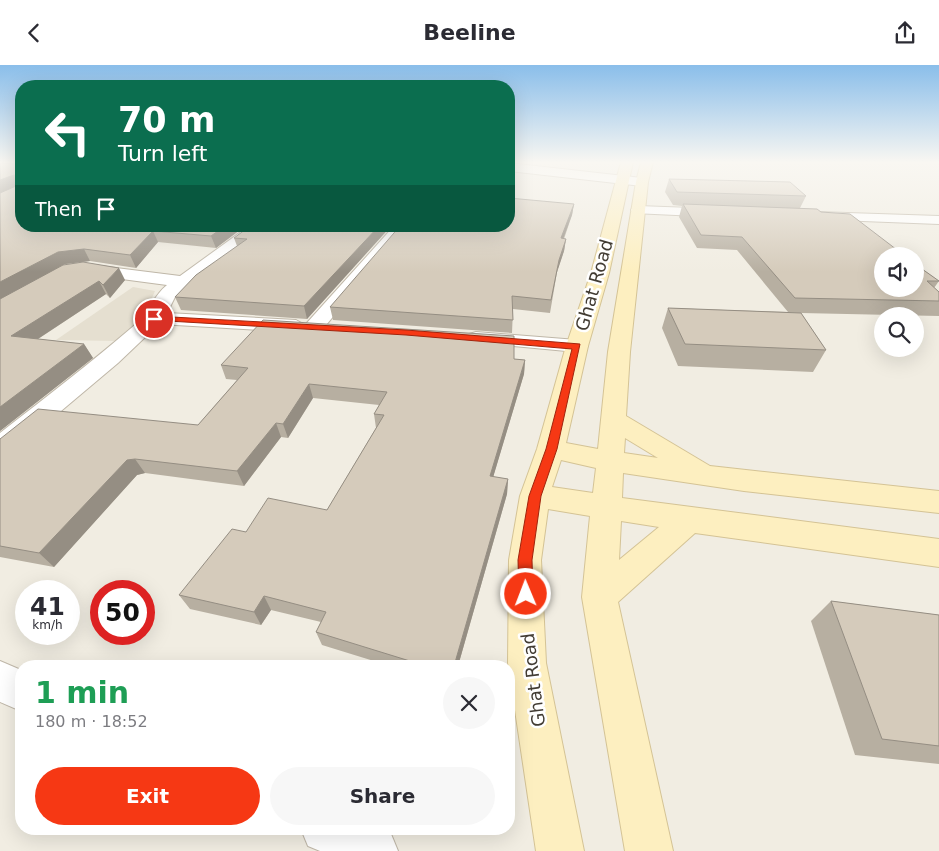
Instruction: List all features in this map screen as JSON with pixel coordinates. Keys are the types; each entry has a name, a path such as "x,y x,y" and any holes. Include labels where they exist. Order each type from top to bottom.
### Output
{"main road":[{"name":"Ghat Road","path":"560,851 528,663 525,560 535,496 551,449 577,346 600,273 628,199"},
{"name":"Ghat Road","path":"633,199 599,597 649,851"},
{"path":"615,420 637,431 706,475"},
{"path":"551,449 612,462 706,475 939,502"},
{"path":"535,496 689,520 939,553"},
{"path":"599,597 689,520"}],"street":[{"path":"691,199 735,214"},
{"path":"803,216 939,220"},
{"path":"0,447 110,359 154,319 167,294 251,232"},
{"path":"314,327 397,232"},
{"path":"66,271 90,268 185,282"},
{"path":"154,319 342,329"},
{"path":"454,337 577,346"},
{"path":"0,681 15,688"},
{"path":"338,835 374,851"}],"shaded area":[{"path":"133,287 155,291 144,316 117,341 56,340"}],"building":[{"path":"0,199 15,199 15,232 152,232 130,255 84,249 58,252 0,282"},
{"path":"515,199 574,204 561,238 566,239 559,260 551,300 512,296 513,320 330,307 395,232 515,232"},
{"path":"683,204 817,209 821,212 850,214 893,247 874,247 874,297 924,297 924,270 939,281 927,281 939,292 939,301 795,298 742,237 701,235"},
{"path":"165,232 217,232 211,236"},
{"path":"242,232 373,232 304,306 175,297 196,275 247,239 234,238"},
{"path":"83,262 119,268 103,285 99,281 11,336 84,344 0,407 0,299 63,265"},
{"path":"668,308 801,313 826,350 685,344"},
{"path":"263,320 514,336 514,359 525,360 490,476 508,479 456,660 407,660 316,632 326,612 264,596 254,612 179,595 232,529 246,532 268,498 327,510 384,415 374,414 387,392 309,384 283,424 276,423 237,471 135,459 127,460 39,553 0,546 0,439 38,409 198,425 248,368 221,365"},
{"path":"831,601 939,615 939,746 882,739"}],"route":[{"path":"154,319 406,333 577,346 551,449 535,496 525,560 526,594"}]}
